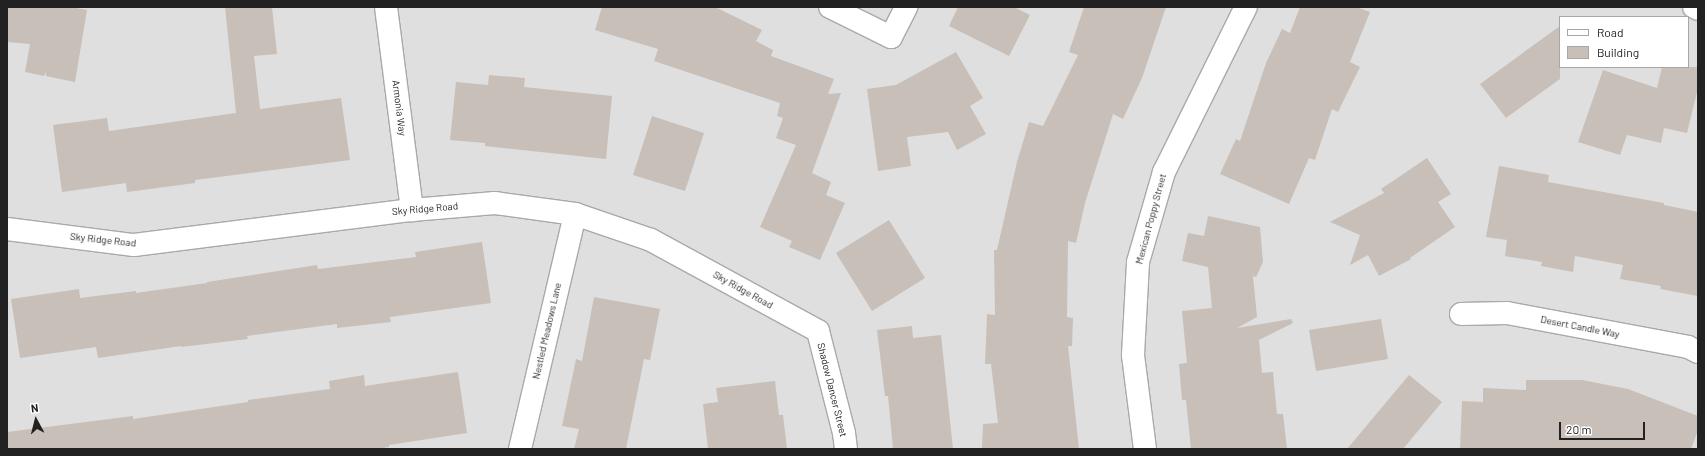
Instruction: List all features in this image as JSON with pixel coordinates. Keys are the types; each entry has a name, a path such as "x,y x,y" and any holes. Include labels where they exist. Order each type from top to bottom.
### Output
{"street":[{"name":"Armonia Way","path":"386,7 412,210"},
{"path":"830,7 891,37 906,7"},
{"name":"Mexican Poppy Street","path":"1145,449 1133,355 1138,262 1164,172 1246,7"},
{"path":"1694,7 1698,9"},
{"name":"Sky Ridge Road","path":"7,229 134,245 412,210 496,203 575,214 651,240 818,331"},
{"name":"Nestled Meadows Lane","path":"520,449 575,214"},
{"name":"Desert Candle Way","path":"1461,314 1507,312 1688,347 1698,352"},
{"name":"Shadow Dancer Street","path":"818,331 844,433 846,449"}],"shaded area":[{"path":"7,7 1698,7 1698,449 7,449"}],"building":[{"path":"7,7 71,7 87,10 75,82 46,76 46,72 44,76 25,72 30,44 7,42"},
{"path":"225,7 272,7 277,54 254,56 260,109 341,98 350,160 195,180 195,183 127,192 126,183 62,192 53,125 107,118 109,131 236,113"},
{"path":"602,7 715,7 762,30 756,41 773,50 771,56 834,79 828,94 841,93 812,173 831,182 826,195 845,203 820,260 789,247 792,241 760,227 796,145 776,138 783,118 777,116 780,103 654,61 658,49 595,30"},
{"path":"958,7 1014,7 1030,15 1009,56 949,26"},
{"path":"1084,7 1166,7 1142,78 1123,119 1113,114 1085,203 1076,243 1068,241 1067,317 1073,318 1072,346 1068,346 1079,449 982,449 983,424 998,423 991,364 985,364 987,314 995,315 994,250 997,250 1017,162 1029,122 1043,126 1078,55 1069,52"},
{"path":"1300,7 1356,7 1370,12 1350,62 1360,67 1338,112 1332,109 1315,160 1309,158 1289,204 1220,174 1236,139 1240,141 1266,63 1282,29 1290,33"},
{"path":"1559,27 1560,79 1506,118 1480,84"},
{"path":"956,52 983,98 970,106 986,134 957,150 948,132 907,137 911,166 878,171 867,89 896,85"},
{"path":"1698,67 1698,88 1687,133 1664,128 1661,143 1627,135 1620,155 1578,142 1603,70 1657,88 1662,68"},
{"path":"489,75 525,78 524,87 612,96 606,159 485,146 485,143 450,140 456,82 488,85"},
{"path":"652,116 704,133 685,191 633,175"},
{"path":"1427,158 1451,194 1438,202 1455,227 1410,258 1411,259 1379,276 1368,255 1350,265 1360,235 1330,222 1384,193 1381,189"},
{"path":"1499,166 1549,175 1548,182 1664,203 1664,205 1698,212 1698,296 1660,289 1661,286 1620,279 1623,265 1575,256 1573,272 1541,266 1542,262 1505,256 1507,240 1486,237"},
{"path":"1208,216 1260,227 1263,262 1256,277 1253,276 1257,317 1237,328 1291,319 1293,323 1259,340 1262,373 1273,372 1277,414 1283,414 1287,449 1191,449 1186,400 1182,400 1179,364 1187,363 1182,311 1212,308 1208,267 1182,261 1188,233 1204,236"},
{"path":"889,220 925,278 872,311 836,253"},
{"path":"482,242 491,303 390,317 391,322 337,328 337,324 247,336 248,339 181,346 98,358 96,347 20,358 11,299 79,289 80,298 136,291 136,293 317,265 318,269 416,257 415,252"},
{"path":"594,297 660,309 650,360 644,359 626,449 574,449 579,429 562,426 576,359 582,361"},
{"path":"1381,319 1388,359 1316,371 1309,330"},
{"path":"912,326 913,338 941,335 953,449 893,449 888,396 885,396 877,330"},
{"path":"458,372 467,433 389,445 389,447 374,449 7,449 7,432 133,416 133,419 248,402 248,400 330,389 329,381 364,375 365,386"},
{"path":"1409,375 1442,402 1403,449 1347,449"},
{"path":"1526,380 1582,380 1628,389 1698,416 1698,430 1691,449 1460,449 1462,401 1483,402 1483,388 1526,390"},
{"path":"775,381 779,415 783,415 787,449 708,449 703,404 718,402 716,388"}]}
